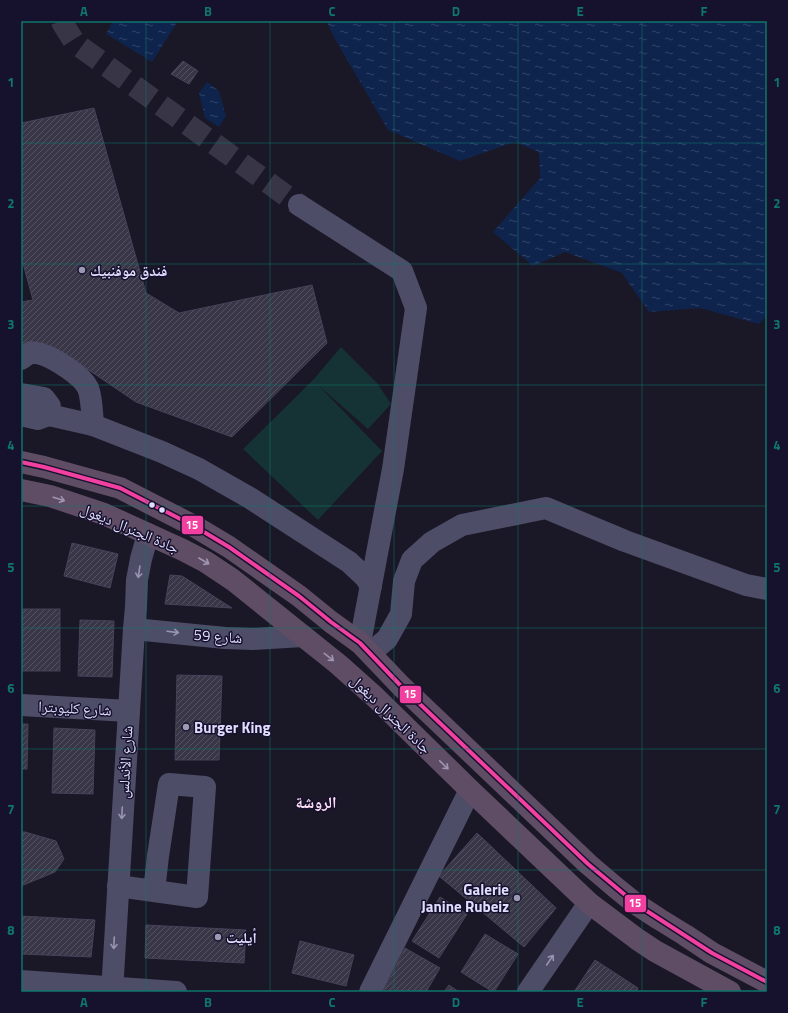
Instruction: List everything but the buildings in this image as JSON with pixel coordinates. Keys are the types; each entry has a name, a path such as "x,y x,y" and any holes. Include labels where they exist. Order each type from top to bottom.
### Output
{"highway":[{"name":"جادة الجنرال ديغول","path":"21,462 120,488 194,526 229,547 293,592 365,648 407,691 615,888 636,904 712,953 767,982"},
{"name":"جادة الجنرال ديغول","path":"21,490 50,496 98,512 183,550 206,562 233,580 338,664 375,697 470,790 589,902 637,939 706,986 730,992"}],"street":[{"path":"299,205 402,271 416,308 393,469 371,586 365,648 387,639 401,614 404,581 412,560 432,542 462,525 546,508 625,541 746,585 767,589"},
{"path":"21,359 31,352 41,354 58,362 83,379 88,389 92,407 93,425"},
{"path":"21,394 44,398 50,406 49,414"},
{"path":"21,415 38,419 49,414 93,425 162,452 199,469 250,498 349,562 365,577 371,586"},
{"name":"شارع الأندلس","path":"112,990 137,580 148,534"},
{"name":"شارع 59","path":"134,629 225,638 253,639 302,636"},
{"name":"شارع كليوبترا","path":"21,705 129,711"},
{"path":"118,886 197,897 204,787 169,784 154,891"},
{"path":"370,992 470,790"},
{"path":"528,992 589,902"},
{"path":"21,981 112,990 176,992"}],"green space":[{"path":"341,347 377,383 391,404 368,429 319,386 382,451 318,520 243,449 313,380"}],"water":[{"path":"113,21 178,21 152,62 106,34"},
{"path":"326,21 767,21 767,315 759,324 700,308 649,312 622,273 565,252 533,266 493,232 540,178 539,152 514,142 460,161 388,130"},
{"path":"207,82 219,91 226,116 219,127 205,118 199,93"}],"tunnel":[{"path":"62,21 75,43 299,205"}],"transit line":[{"name":"15","path":"21,462 120,488 194,526 229,547 299,596 360,643 401,686 588,864 636,904 712,953 767,982"}],"place":[{"name":"فندق موفنبيك","path":"82,270"},
{"name":"Burger King","path":"186,727"},
{"name":"Galerie Janine Rubeiz","path":"517,898"},
{"name":"أيليت","path":"218,937"}],"district":[{"name":"الروشة","path":"316,802"}]}
